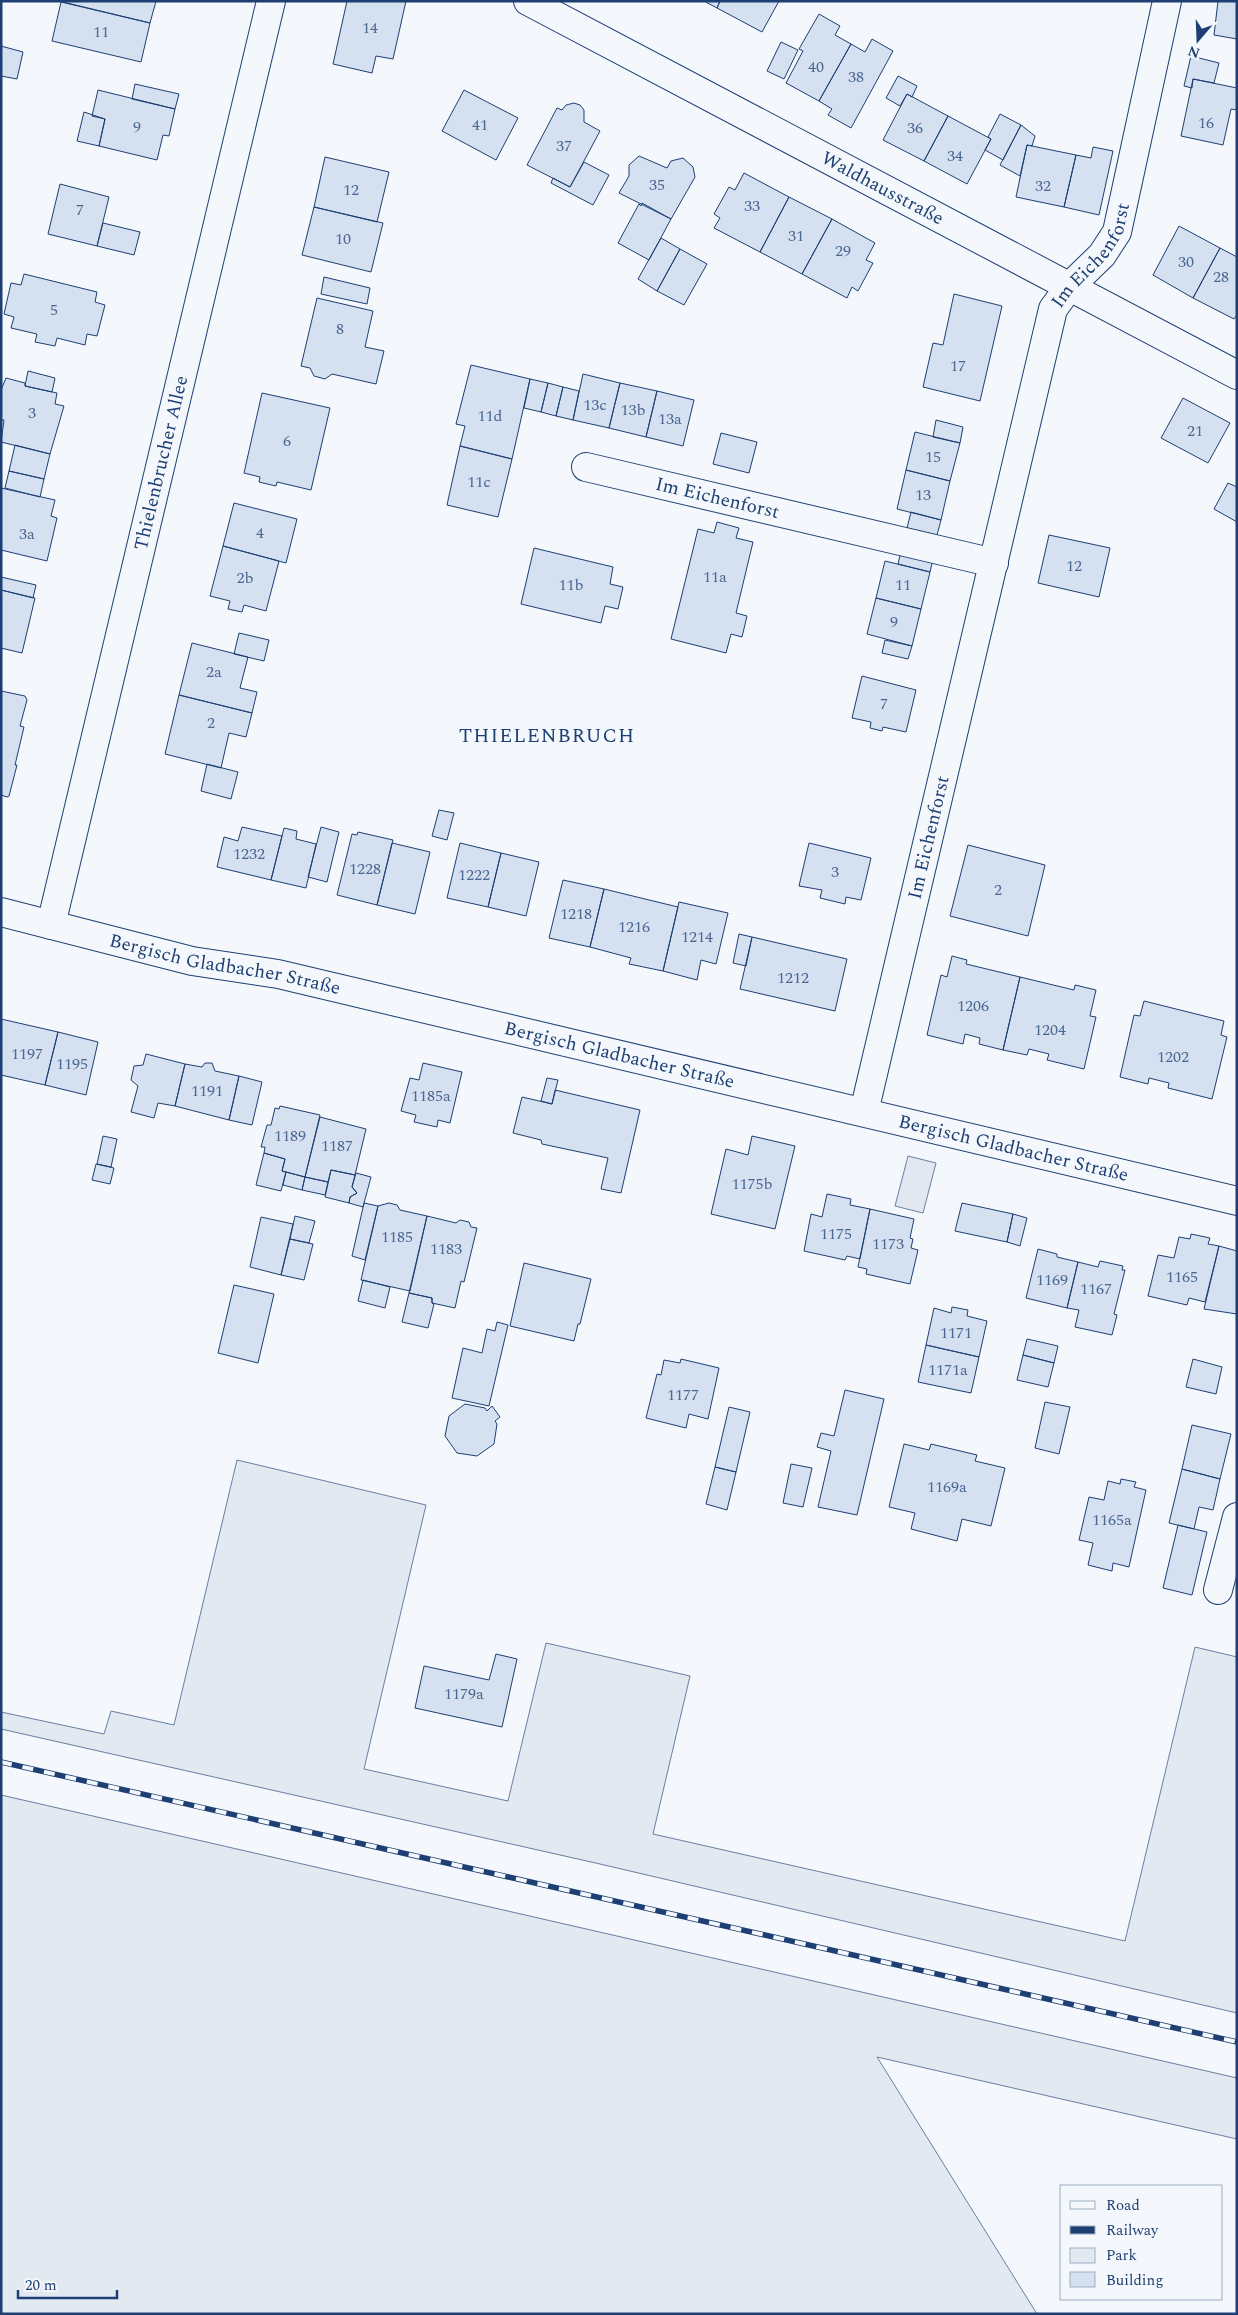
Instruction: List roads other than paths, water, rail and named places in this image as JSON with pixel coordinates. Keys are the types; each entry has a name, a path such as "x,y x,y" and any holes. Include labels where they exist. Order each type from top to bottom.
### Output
{"street":[{"name":"Thielenbrucher Allee","path":"51,925 272,1"},
{"name":"Waldhausstraße","path":"528,1 1237,375"},
{"name":"Im Eichenforst","path":"864,1112 1054,309 1069,287 1102,255 1117,232 1167,1"},
{"name":"Im Eichenforst","path":"586,467 994,563"},
{"name":"Bergisch Gladbacher Straße","path":"1,912 192,961 278,974 1237,1201"},
{"path":"1218,1590 1237,1516"}],"railway":[{"path":"1,1762 1237,2042"}],"district":[{"name":"THIELENBRUCH","path":"547,736"}]}
